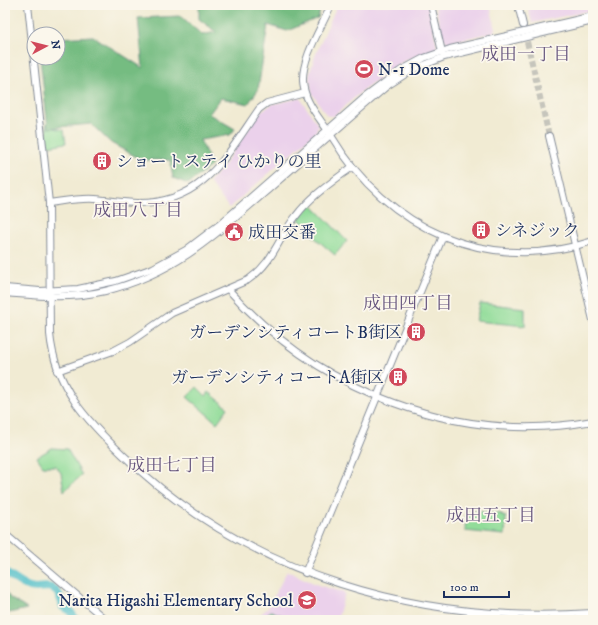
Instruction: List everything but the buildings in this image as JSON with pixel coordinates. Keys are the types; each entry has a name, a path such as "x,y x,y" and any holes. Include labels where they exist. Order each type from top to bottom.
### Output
{"street":[{"path":"28,5 49,203 50,343 57,371 68,393 94,426 139,470 165,492 209,523 240,542 305,573 361,593 402,603 450,612 511,617 593,613"},
{"path":"331,5 306,62 303,73 305,93 312,108 352,166 378,196 410,220 443,236 474,246 508,251 542,252 593,241"},
{"path":"431,5 442,52"},
{"path":"518,5 523,25"},
{"path":"5,293 85,294 118,287 150,275 178,261 220,231 389,78 414,63 442,52 593,16"},
{"path":"329,133 387,86 427,63 473,49 593,21"},
{"path":"49,203 94,199 152,203 181,195 208,178 217,169 259,109 267,103 305,93"},
{"path":"549,136 593,320"},
{"path":"57,371 113,351 130,342 172,313 248,280 260,272 269,260 295,216 319,192 352,166"},
{"path":"305,573 443,236"},
{"path":"5,288 50,294"},
{"path":"228,289 250,314 290,348 320,368 376,398 423,413 477,424 531,427 593,421"},
{"path":"5,534 106,620"}],"shaded area":[{"path":"337,5 428,5 437,46 436,49 406,60 362,91 334,116 327,116 312,93 309,76 315,56"},
{"path":"435,5 490,5 495,27 494,32 446,43 445,39 443,39"},
{"path":"525,5 593,5 593,10 532,23 528,8"},
{"path":"300,98 318,125 316,132 229,208 209,182 221,169 261,111 273,104"},
{"name":"Narita Higashi Elementary School","path":"287,571 318,585 345,593 337,620 253,620 268,608"}],"green space":[{"path":"199,5 316,5 321,7 318,18 287,31 268,25 258,90 248,104 221,98 209,114 235,129 230,135 200,140 212,165 188,184 173,178 170,160 142,160 111,143 91,124 48,128 41,66 66,66 66,38 93,36 143,68 138,18 181,16 202,35 216,32 199,19"},
{"path":"50,123 54,128 64,130 66,143 48,146 46,124"},
{"path":"309,204 312,205 347,241 335,255 315,238 298,218"},
{"path":"480,303 525,308 525,326 476,321"},
{"path":"197,387 206,396 209,392 228,408 217,423 187,397"},
{"path":"52,448 67,449 82,475 64,491 61,473 56,466 43,466 37,457"},
{"path":"474,511 502,514 502,516 506,517 505,535 465,531 466,513 473,514"},
{"path":"5,591 10,598 27,609 9,613 5,611"},
{"path":"271,611 294,620 260,620"}],"waterway":[{"path":"5,573 21,583 33,588 52,588 60,597 63,607 70,611 76,620"}],"tunnel":[{"path":"525,33 549,136"}],"place":[{"name":"N-1 Dome","path":"364,69"},
{"name":"ショートステイ ひかりの里","path":"102,161"},
{"name":"シネジック","path":"481,230"},
{"name":"成田交番","path":"234,232"},
{"name":"ガーデンシティコートB街区","path":"416,332"},
{"name":"ガーデンシティコートA街区","path":"398,377"},
{"name":"Narita Higashi Elementary School","path":"307,600"}],"district":[{"name":"成田一丁目","path":"526,54"},
{"name":"成田八丁目","path":"138,210"},
{"name":"成田四丁目","path":"408,303"},
{"name":"成田七丁目","path":"172,465"},
{"name":"成田五丁目","path":"491,515"}]}
